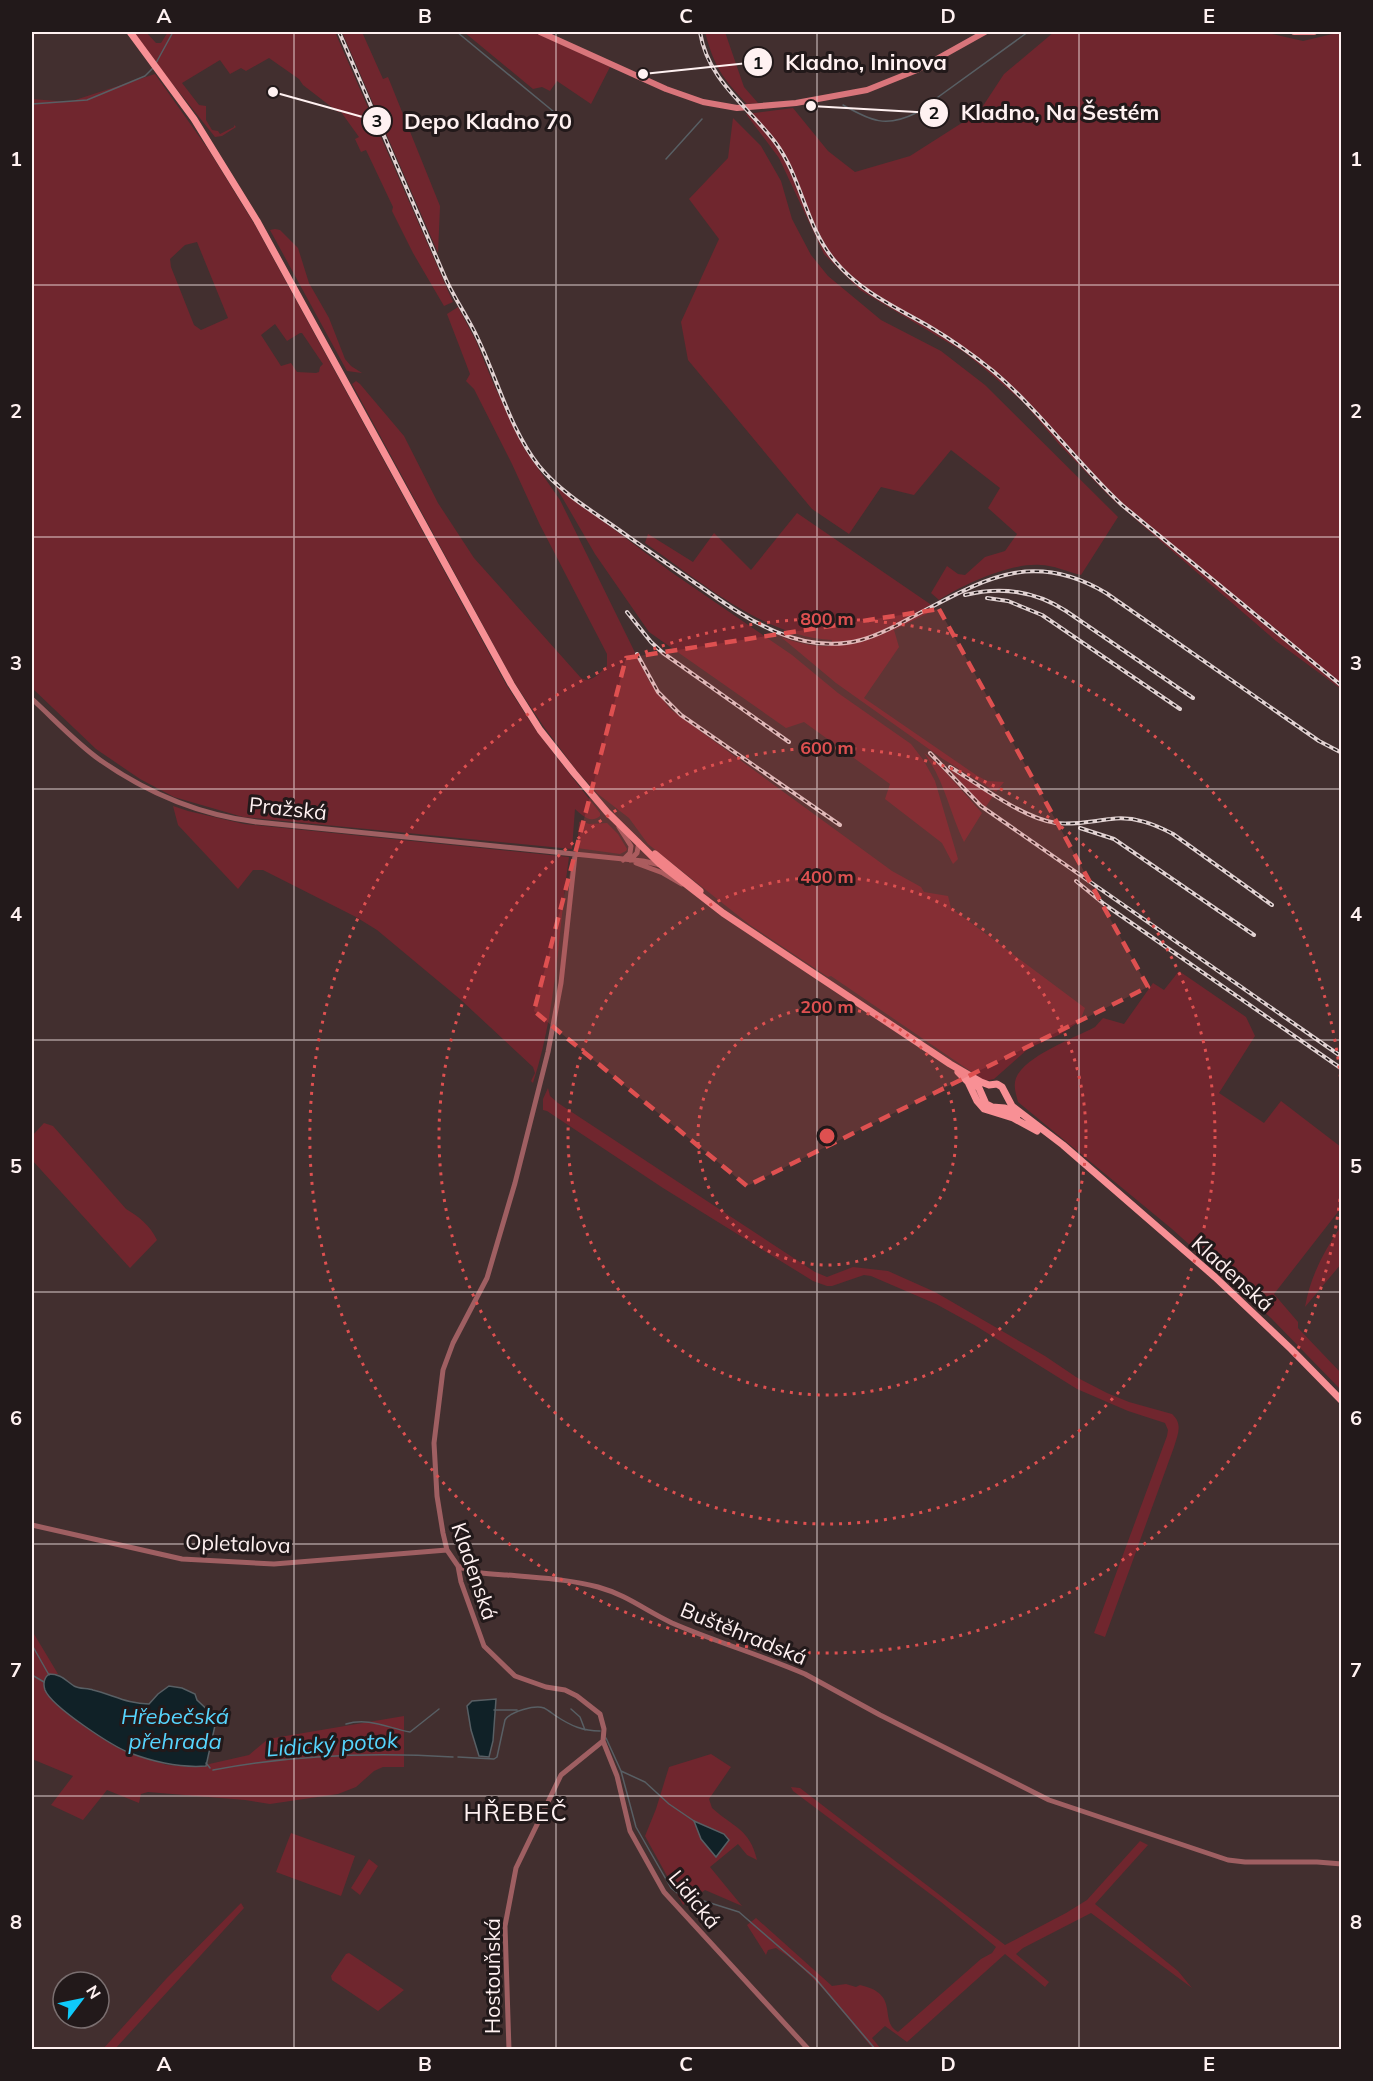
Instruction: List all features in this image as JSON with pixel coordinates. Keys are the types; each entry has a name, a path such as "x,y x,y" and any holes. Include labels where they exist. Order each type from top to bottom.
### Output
{"main road":[{"path":"130,32 213,147 263,231 511,684 546,737 594,797 639,846 702,897 950,1064 975,1083 986,1104 992,1107 998,1106 1006,1096"},
{"path":"540,32 666,88 703,102 737,108 796,103 867,90 917,70 985,32"},
{"path":"1294,32 1314,32"},
{"path":"594,797 636,837 747,928"},
{"path":"950,1064 989,1085 1000,1085 1012,1106 1063,1145 1097,1175"},
{"path":"950,1064 968,1082 977,1101 984,1109 990,1113 1013,1118 1037,1131"},
{"path":"982,1095 989,1085"},
{"path":"998,1106 1012,1112 1097,1175"},
{"name":"Kladenská","path":"1097,1175 1215,1277 1291,1349 1341,1401"}],"street":[{"name":"Pražská","path":"32,699 106,764 142,786 205,812 243,820 626,860"},
{"path":"607,812 630,844 630,853 626,860"},
{"path":"626,860 635,855 639,846 636,837"},
{"name":"Kladenská","path":"575,855 561,982 548,1052 490,1270 453,1343 443,1370 434,1443 437,1496 447,1550 458,1566 461,1582 484,1646 515,1676 546,1687 565,1690 594,1709 603,1721 603,1741"},
{"path":"626,860 660,864 686,879"},
{"path":"626,860 663,873 702,897"},
{"name":"Opletalova","path":"32,1525 182,1559 274,1564 447,1550"},
{"name":"Buštěhradská","path":"458,1566 481,1574 572,1582 623,1596 670,1622 769,1658 805,1674 1049,1800 1228,1860 1341,1864"},
{"name":"Hostouňská","path":"509,2049 505,1926 516,1868 557,1782 566,1770 603,1741"},
{"name":"Lidická","path":"603,1741 617,1776 630,1830 664,1892 809,2049"}],"highlighted area":[{"path":"939,609 1148,987 747,1186 534,1011 626,658"}],"shaded area":[{"path":"131,32 146,32 156,43 161,43 168,32 335,32 453,302 444,306 392,211 393,207 366,150 361,152 355,139 359,137 341,112 338,112 303,85 299,79 269,58 246,71 241,68 230,74 220,60 182,83 199,105 206,106 206,120 212,130 220,134 234,125 236,127 222,136 215,137"},
{"path":"342,32 362,32 383,79 388,77 440,206 438,253"},
{"path":"464,32 534,32 610,67 591,104 557,81 550,91 542,87 533,89"},
{"path":"705,32 725,32 744,87 758,103 747,104 725,79 712,54"},
{"path":"1054,32 1263,32 1303,41 1341,32 1341,689 1276,641 1111,498 1058,443 1024,403 992,375 964,352 860,290 824,254 779,158 746,114 793,108 828,151 855,172 910,156 979,112 1004,74"},
{"path":"155,74 208,149 256,227 507,686 537,732 600,813 600,816 590,819 575,809 572,849 243,817 174,797 140,779 96,749 32,688 32,99 69,102","holes":["197,242 228,318 201,330 194,325 170,259 185,245","275,324 287,341 302,333 323,364 319,372 297,372 291,363 281,366 261,335"]},
{"path":"733,118 761,146 781,181 792,219 811,255 828,276 881,320 941,351 985,385 1118,517 1081,575 1045,565 1015,567 974,581 939,600 931,593 947,566 958,574 965,575 985,557 1005,551 1017,534 988,508 1000,488 951,450 914,495 881,487 849,534 812,509 688,360 681,322 719,239 689,199 728,158"},
{"path":"270,230 280,230 298,248 309,283 329,318 345,359 362,373 347,371"},
{"path":"458,307 476,341 524,448 560,500 649,681 670,709 892,871 921,887 924,892 948,896 951,908 1085,1008 1080,1021 1061,1034 1029,1048 994,1079 985,1081 831,976 828,977 750,925 648,844 629,818 598,794 577,771 514,682 352,384 356,381 360,384 404,436 438,503 474,558 581,678 589,680 595,677 607,666 607,654 540,525 474,389 466,381 470,374 447,314"},
{"path":"555,485 671,572 792,655 838,693 911,744 935,781 958,859 953,864 942,843 885,799 890,784 804,722 786,728 649,632 595,554"},
{"path":"797,513 930,604 934,610 894,630 899,647 864,698 976,775 987,781 1004,782 996,792 943,759 836,683 781,637 818,646 831,646 832,640 807,637 757,618 710,590 645,543 648,534 693,562 714,533 751,570"},
{"path":"924,753 938,764 982,813 964,842 942,785"},
{"path":"948,768 993,796 985,808"},
{"path":"173,806 244,824 569,857 552,999 533,1083 531,1081 535,1073 533,1067 461,1000 377,930 263,870 253,870 238,889 178,825"},
{"path":"579,822 589,824 607,823 618,834 626,851 620,854 577,848"},
{"path":"1179,971 1246,1017 1255,1036 1219,1093 1264,1123 1281,1101 1341,1147 1341,1208 1274,1294 1298,1322 1298,1328 1341,1373 1341,1390 1271,1318 1172,1229 1018,1102 1015,1081 1029,1062 1051,1048 1095,1027 1103,1018 1124,1024 1153,983 1164,990"},
{"path":"548,1088 550,1096 558,1103 815,1272 827,1277 853,1267 888,1271 935,1292 1045,1356 1076,1377 1107,1393 1129,1402 1172,1414 1179,1425 1177,1438 1105,1637 1094,1633 1167,1436 1168,1430 1165,1423 1128,1411 1077,1389 976,1326 936,1304 871,1276 864,1275 832,1286 813,1281 543,1110 543,1099"},
{"path":"44,1123 53,1126 126,1209 144,1222 157,1240 130,1268 32,1160 32,1136"},
{"path":"1341,1226 1341,1264 1305,1307 1318,1265"},
{"path":"34,1634 58,1674 50,1674 51,1698 70,1716 127,1752 167,1765 196,1767 249,1755 268,1739 404,1716 404,1767 383,1767 374,1771 356,1787 338,1794 270,1804 148,1792 141,1794 139,1803 107,1790 83,1820 51,1805 73,1776 32,1759 32,1635"},
{"path":"711,1754 731,1767 709,1799 712,1808 740,1829 750,1841 757,1860 747,1855 738,1844 710,1867 742,1906 705,1890 683,1905 645,1836 669,1767"},
{"path":"791,1787 800,1788 1005,1945 1087,1900 1140,1841 1148,1845 1095,1904 1178,1971 1192,1988 1091,1913 1023,1948 1016,1954 1049,1982 1045,1987 1005,1954 907,2042 885,2026 872,2038 881,2049 873,2049 804,1969 776,1948 768,1950 766,1955 747,1925 756,1918 832,1986 846,1984 856,1987 860,1985 873,1989 885,2001 889,2021 898,2032 981,1959 992,1953 996,1947 941,1902 793,1791"},
{"path":"291,1833 355,1856 341,1896 276,1872"},
{"path":"369,1859 378,1866 360,1895 351,1888"},
{"path":"241,1903 244,1908 115,2049 103,2049 166,1979"},
{"path":"349,1953 404,1990 378,2011 332,1980 331,1976"}],"water":[{"name":"Hřebečská přehrada","path":"49,1674 60,1676 76,1687 91,1689 141,1704 149,1704 169,1686 182,1688 195,1694 197,1700 215,1717 216,1721 206,1766 158,1762 130,1753 110,1743 70,1716 50,1697 44,1686"},
{"path":"496,1699 493,1741 489,1757 479,1756 467,1706 472,1701"},
{"path":"694,1821 724,1834 729,1840 716,1857 701,1839"}],"waterway":[{"path":"156,63 173,32"},
{"path":"457,32 571,126"},
{"path":"843,105 870,119 879,121 905,118 916,113 1028,32"},
{"path":"32,104 87,100 145,76 154,67"},
{"path":"666,159 702,119"},
{"path":"32,1645 49,1675"},
{"name":"Lidický potok","path":"32,1675 44,1682"},
{"name":"Lidický potok","path":"458,1757 494,1759 497,1757 505,1720 512,1714 529,1708 544,1708 572,1725 600,1731"},
{"path":"346,1724 370,1722 410,1732 439,1709"},
{"path":"571,1709 580,1717 585,1730"},
{"path":"494,1710 517,1710"},
{"name":"Lidický potok","path":"606,1738 621,1771 636,1827 671,1888 686,1900 700,1901"},
{"name":"Lidický potok","path":"213,1770 273,1761 333,1756 453,1757"},
{"name":"Lidický potok","path":"206,1763 210,1768"},
{"path":"621,1771 645,1782 669,1804 694,1821"},
{"name":"Lidický potok","path":"704,1901 739,1912 815,1978 876,2050"}],"railway":[{"path":"339,32 448,283 478,339 520,436 546,474 581,504 737,611 776,632 817,643 839,644 874,636 961,592 1007,575 1030,571 1053,573 1079,580 1106,593 1319,741 1342,753"},
{"path":"700,32 704,49 720,79 775,142 784,156 816,232 844,271 866,290 946,337 993,371 1027,403 1122,505 1342,686"},
{"path":"965,595 992,591 1017,592 1054,604 1193,698"},
{"path":"987,598 1008,601 1042,615 1180,709"},
{"path":"627,612 663,653 789,742"},
{"path":"637,654 658,692 681,715 840,825"},
{"path":"930,753 981,806 1342,1057"},
{"path":"950,767 1015,808 1043,820 1070,824 1119,818 1159,827 1173,834 1272,905"},
{"path":"1080,828 1114,839 1254,935"},
{"path":"1076,881 1104,904 1342,1069"}],"place":[{"name":"Kladno, Ininova","path":"643,74"},
{"name":"Depo Kladno 70","path":"273,92"},
{"name":"Kladno, Na Šestém","path":"811,106"}],"district":[{"name":"HŘEBEČ","path":"516,1812"}]}
